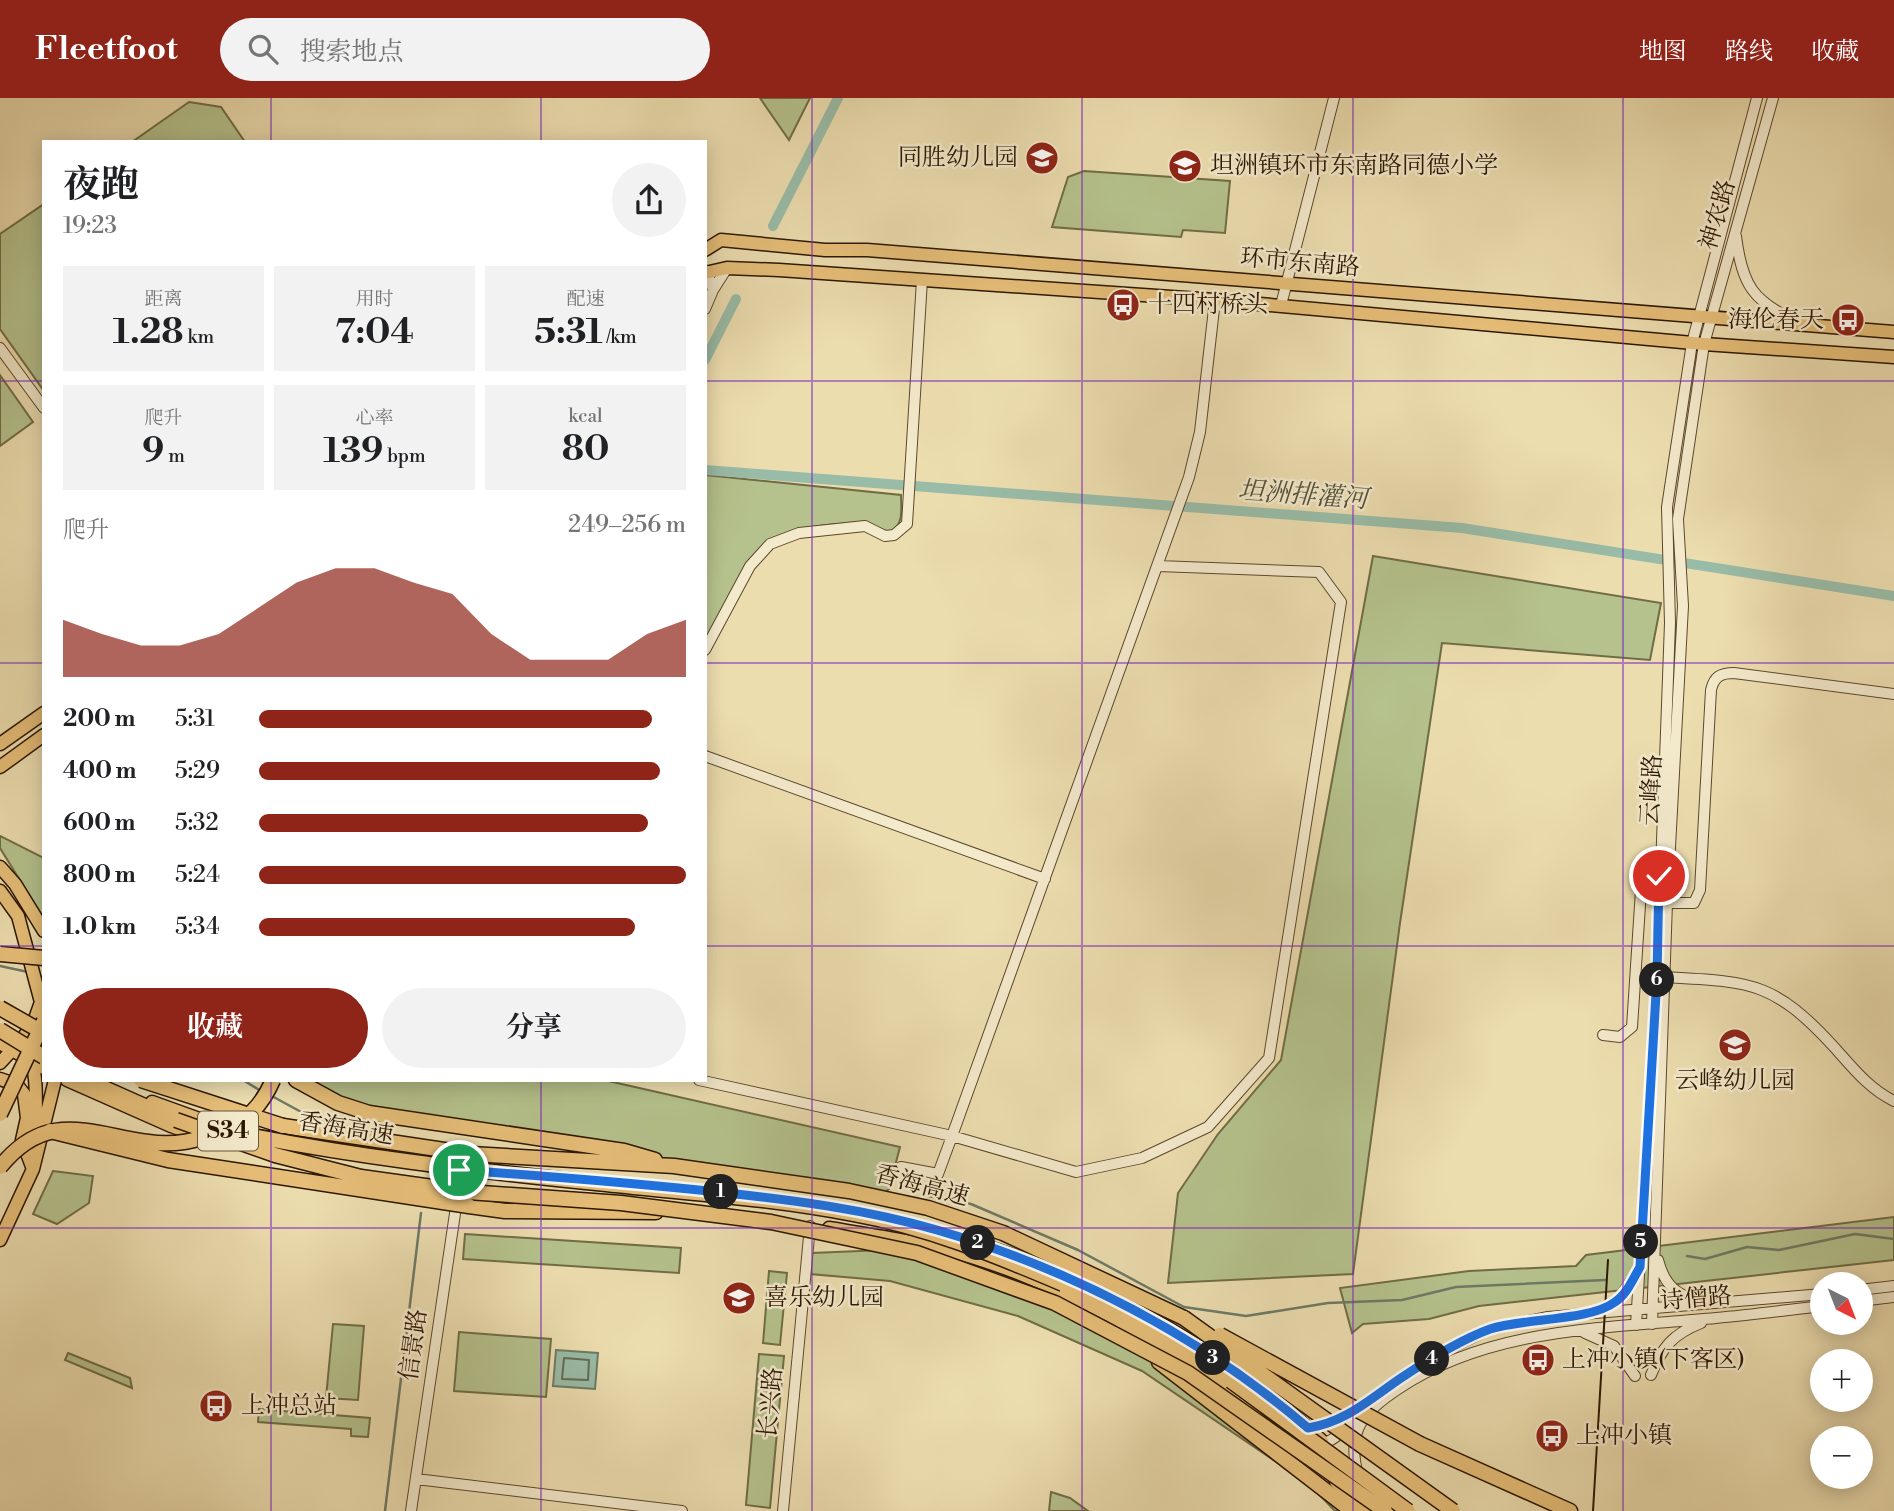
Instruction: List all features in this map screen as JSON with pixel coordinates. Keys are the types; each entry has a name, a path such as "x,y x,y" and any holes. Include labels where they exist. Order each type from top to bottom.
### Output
{"highway":[{"path":"0,954 38,962"},
{"path":"0,1008 42,1032"},
{"path":"0,1114 42,1025"},
{"path":"0,1030 40,1063"},
{"name":"香海高速","path":"90,1082 176,1120 351,1154 490,1172 773,1201 854,1214 922,1231 1007,1260 1117,1310 1231,1381 1408,1511"},
{"name":"香海高速","path":"147,1082 283,1126 471,1154 674,1166 849,1191 928,1208 1003,1233 1184,1318 1453,1511"},
{"path":"0,1167 32,1137 50,1131 78,1128 148,1142 197,1141 241,1123 260,1106 272,1082"},
{"path":"300,1082 338,1102 369,1113 624,1151 674,1166"},
{"path":"176,1120 275,1155 360,1177 468,1192 621,1203 771,1222 917,1253 1055,1303 1188,1373 1385,1511"},
{"path":"50,1131 167,1160 505,1211 677,1212"},
{"path":"1184,1318 1251,1351 1324,1394 1420,1444 1568,1510"},
{"path":"1153,1356 1352,1511"}],"main road":[{"name":"环市东南路","path":"707,249 722,240 1123,269 1894,332"},
{"name":"环市东南路","path":"707,272 727,268 779,270 1215,300 1698,343 1894,357"},
{"path":"0,744 42,714"},
{"path":"0,767 42,736"},
{"path":"0,867 15,884 42,928"},
{"path":"0,891 18,916 38,962 41,1002 35,1020 24,1037 0,1063"},
{"path":"0,1022 42,1048"},
{"path":"24,1037 40,1063 38,1148"},
{"path":"0,1043 40,1063"},
{"path":"0,1079 6,1078 18,1085 24,1094 27,1118 22,1140 33,1169"},
{"path":"0,1240 33,1169 54,1082"},
{"path":"72,1082 171,1126 238,1148 310,1166 459,1186 655,1204 810,1225 910,1241 976,1258 1061,1292 1177,1356 1299,1445 1365,1511"},
{"path":"104,1082 177,1112 307,1151 459,1170 644,1183 803,1201 937,1230 1069,1278 1126,1307 1243,1377 1328,1444 1391,1511"}],"street":[{"path":"1281,305 1334,98"},
{"name":"神农路","path":"1698,343 1757,98"},
{"name":"神农路","path":"1705,316 1735,232 1773,98"},
{"path":"1735,232 1739,262 1748,286 1762,303 1803,324"},
{"path":"707,304 727,268"},
{"path":"707,275 713,290"},
{"path":"707,646 750,566 770,544 799,533 865,526 885,536 894,535 907,524 922,280"},
{"path":"901,1167 938,1174 952,1136 1189,477 1200,432 1215,300"},
{"name":"云峰路","path":"1636,1325 1667,903 1682,606 1678,519 1698,343"},
{"name":"云峰路","path":"1652,1324 1656,1251 1661,977 1659,876 1670,608 1666,521 1698,343"},
{"path":"0,348 42,405"},
{"path":"707,1082 952,1136 1076,1172 1142,1158 1208,1127 1269,1058 1341,602 1319,572 1158,566"},
{"path":"1667,903 1694,904 1700,890 1711,690 1715,679 1723,673 1734,673 1894,694"},
{"path":"707,756 1045,879"},
{"path":"1607,1036 1620,1037 1628,1032 1633,1021 1642,875 1659,876"},
{"path":"1661,977 1736,982 1773,994 1803,1014 1867,1083 1894,1101"},
{"name":"信景路","path":"411,1511 459,1186"},
{"name":"长兴路","path":"783,1511 810,1225"},
{"path":"1656,1251 1667,1285 1680,1296 1707,1305"},
{"path":"1587,1314 1615,1303 1640,1267"},
{"path":"1873,1288 1894,1286"},
{"name":"诗僧路","path":"1308,1428 1346,1417 1432,1359 1490,1329 1548,1317 1638,1312 1810,1295"},
{"path":"1873,1299 1894,1297"},
{"name":"诗僧路","path":"1328,1444 1420,1374 1499,1344 1581,1331 1810,1307"},
{"path":"1651,1375 1659,1355 1672,1337 1713,1319"},
{"path":"1581,1331 1614,1346 1635,1376"},
{"path":"1358,1477 1353,1459 1354,1439 1368,1411"},
{"path":"1337,1483 1328,1464 1328,1444 1346,1417"},
{"path":"1299,1445 1310,1447 1328,1444"},
{"path":"416,1479 682,1511"}],"green space":[{"path":"760,98 810,98 789,140"},
{"path":"189,102 221,107 244,140 135,140"},
{"path":"1084,171 1230,181 1225,233 1183,230 1181,237 1052,227 1068,177"},
{"path":"42,205 42,388 0,329 0,234"},
{"path":"0,375 33,422 0,446"},
{"path":"707,475 901,495 900,519 893,530 882,530 863,523 839,524 801,529 767,542 707,641"},
{"path":"1373,556 1661,603 1650,660 1442,643 1400,923 1353,1274 1168,1283 1178,1193 1218,1134 1281,1060"},
{"path":"0,836 42,857 42,916 0,848"},
{"path":"308,1082 613,1082 900,1147 889,1189 884,1193 497,1134 328,1097"},
{"path":"53,1171 93,1176 89,1203 57,1224 33,1214"},
{"path":"1894,1217 1894,1260 1479,1306 1429,1319 1363,1324 1352,1333 1340,1288 1469,1271 1576,1266 1586,1255"},
{"path":"465,1234 681,1248 679,1273 463,1259"},
{"path":"908,1249 1052,1299 1258,1425 1351,1511 1335,1511 1309,1484 1142,1371 1018,1316 890,1281 810,1274 812,1253"},
{"path":"769,1271 787,1273 780,1345 763,1343"},
{"path":"333,1324 364,1326 358,1400 326,1398"},
{"path":"459,1332 551,1339 546,1397 454,1391"},
{"path":"68,1353 130,1378 132,1388 65,1360"},
{"path":"759,1354 784,1356 770,1508 746,1505"},
{"path":"259,1409 370,1418 368,1437 351,1436 351,1429 258,1422"},
{"path":"1051,1492 1070,1498 1088,1511 1049,1511"}],"water":[{"path":"556,1350 598,1353 595,1389 553,1386"}],"waterway":[{"path":"773,226 838,98"},
{"path":"707,356 736,299"},
{"name":"坦洲排灌河","path":"707,470 1462,528 1894,596"},
{"path":"0,966 28,972"},
{"path":"246,1082 261,1091"},
{"path":"270,1095 314,1119 371,1132"},
{"path":"928,1196 971,1204 1078,1250 1184,1307 1246,1316 1328,1303 1402,1300 1456,1287 1605,1280"},
{"path":"385,1511 421,1213"},
{"path":"1687,1256 1705,1259 1747,1247 1779,1250 1855,1234 1894,1239"}],"tram line":[{"path":"1593,1511 1608,1260"}],"place":[{"name":"同胜幼儿园","path":"1042,158"},
{"name":"坦洲镇环市东南路同德小学","path":"1185,166"},
{"name":"十四村桥头","path":"1123,305"},
{"name":"海伦春天","path":"1848,320"},
{"name":"云峰幼儿园","path":"1735,1045"},
{"name":"喜乐幼儿园","path":"739,1298"},
{"name":"上冲小镇(下客区)","path":"1538,1360"},
{"name":"上冲总站","path":"216,1406"},
{"name":"上冲小镇","path":"1552,1436"}],"route":[{"path":"459,1170 644,1183 803,1201 855,1210 937,1230 1002,1251 1069,1278 1126,1307 1243,1377 1308,1428 1320,1426 1346,1417 1442,1353 1490,1329 1604,1309 1615,1303 1629,1286 1640,1267 1657,977 1659,876"}]}
